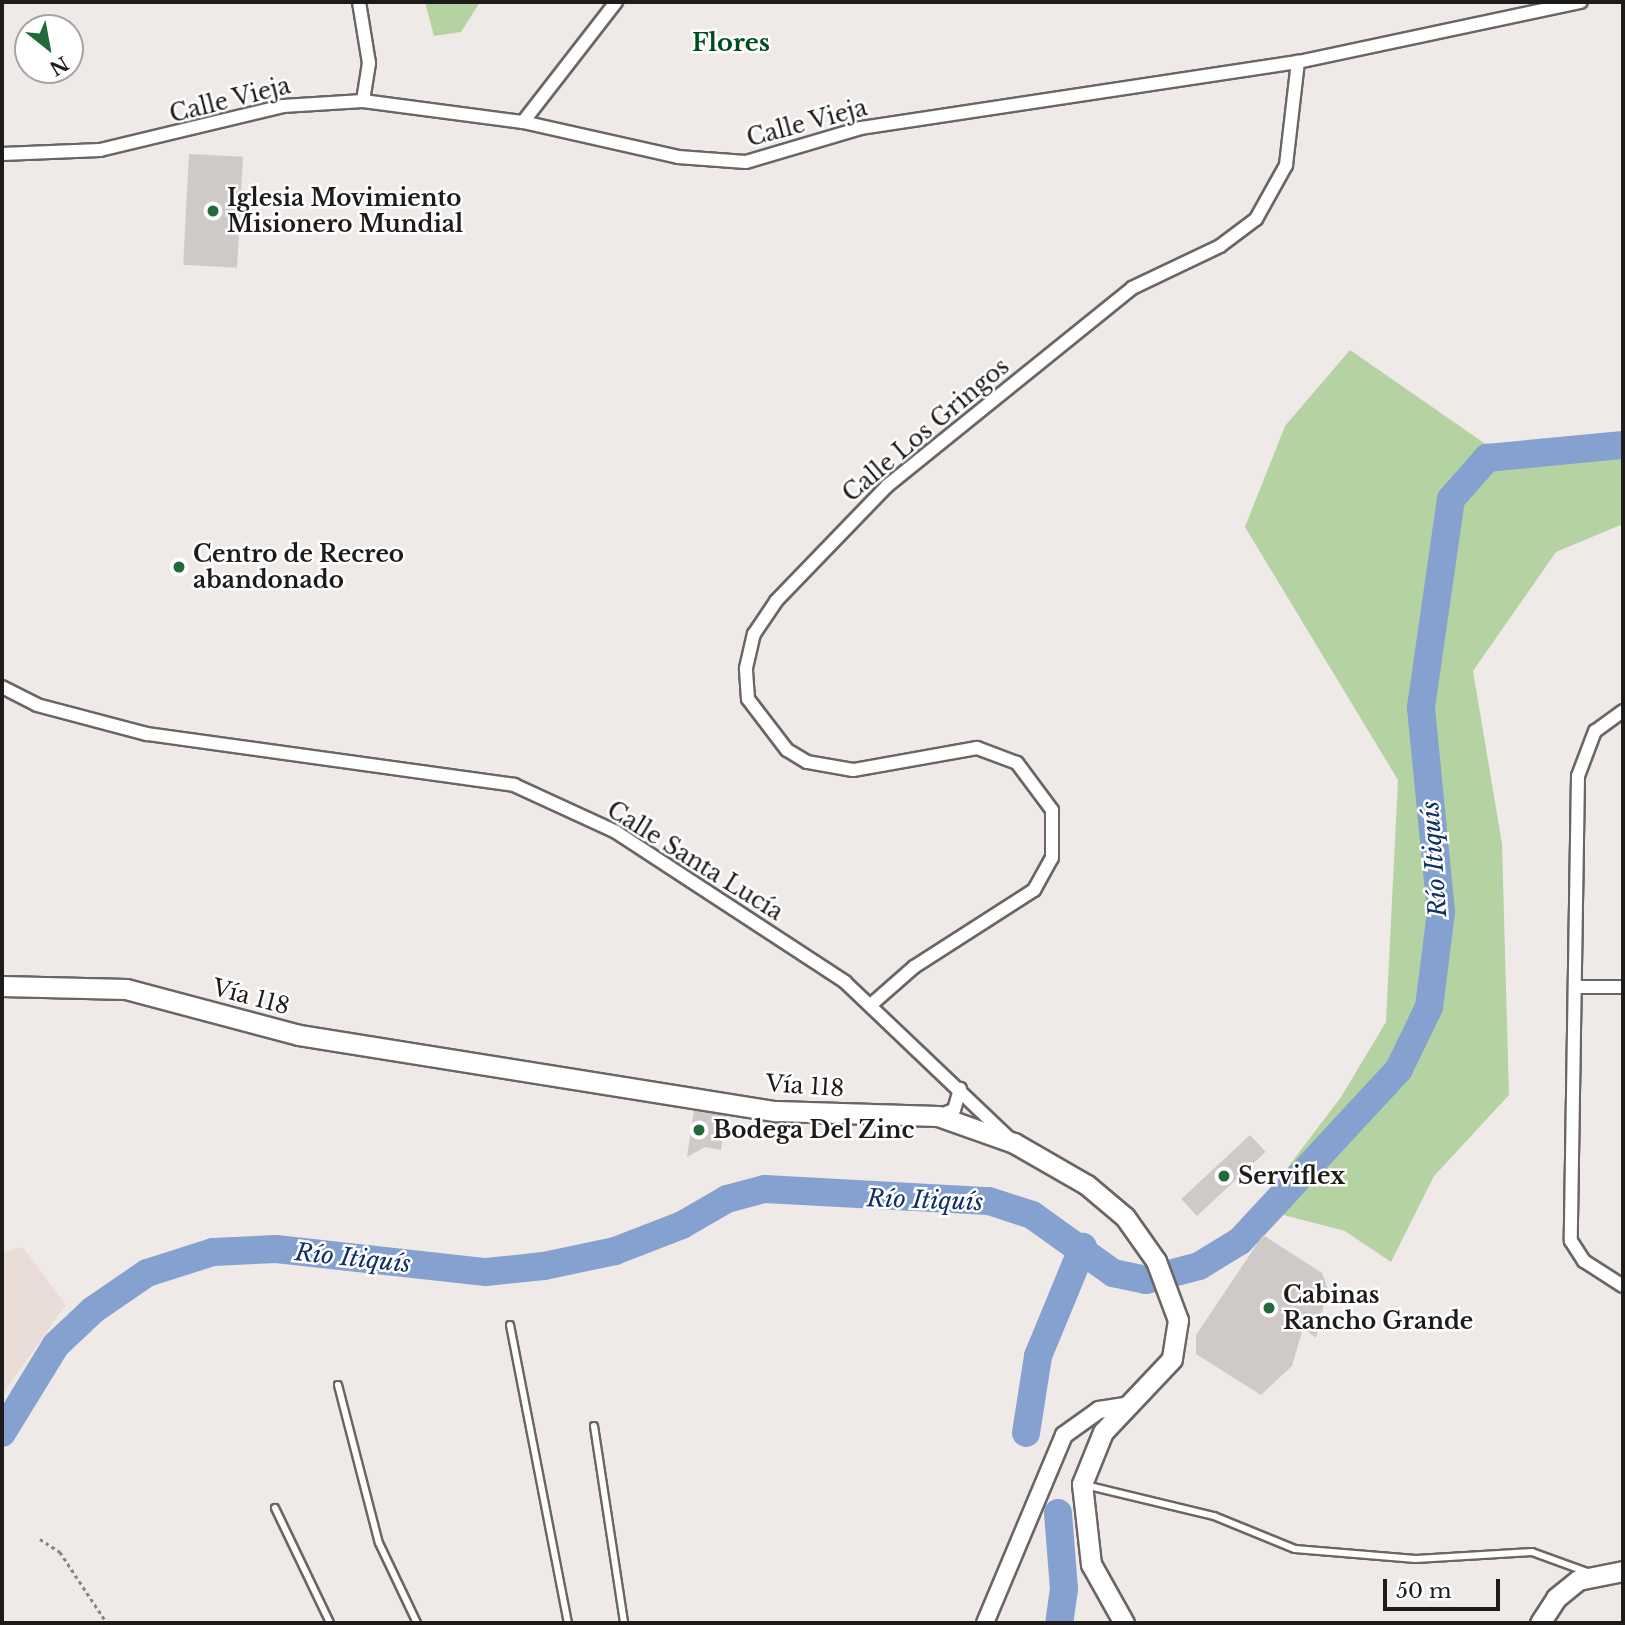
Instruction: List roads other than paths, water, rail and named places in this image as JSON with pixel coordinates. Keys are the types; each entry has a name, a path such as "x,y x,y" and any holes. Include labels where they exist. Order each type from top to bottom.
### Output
{"main road":[{"name":"Vía 118","path":"2,986 126,989 299,1035 776,1111 938,1116 1014,1143 1108,1202 1156,1261 1178,1320 1172,1359 1095,1445 1082,1484 1091,1564 1124,1623"},
{"path":"1540,1623 1566,1588 1592,1574 1623,1571"}],"street":[{"path":"359,2 369,62 363,101"},
{"path":"523,122 616,2"},
{"name":"Calle Vieja","path":"2,154 100,150 283,106 363,101 523,122 637,150 746,162 861,128 1298,62 1581,2"},
{"name":"Calle Los Gringos","path":"873,1003 914,967 1034,890 1052,858 1052,810 1017,763 977,748 853,769 807,761 787,750 748,699 746,668 754,634 776,601 887,486 1132,288 1220,246 1256,219 1286,165 1298,62"},
{"name":"Calle Santa Lucía","path":"2,687 37,705 147,734 514,785 616,832 873,1003 1014,1143"},
{"path":"1623,711 1595,732 1578,776 1571,1241 1584,1261 1623,1286"},
{"path":"1576,987 1623,987"},
{"path":"938,1116 954,1110 960,1089"},
{"path":"985,1623 1064,1434 1099,1410 1130,1405"}],"lane":[{"path":"510,1325 568,1623"},
{"path":"338,1385 379,1543 417,1623"},
{"path":"594,1426 624,1623"},
{"path":"1082,1484 1214,1516 1295,1549 1416,1559 1532,1552 1592,1574"},
{"path":"275,1508 330,1623"}],"waterway":[{"name":"Río Itiquís","path":"2,1433 56,1345 93,1310 147,1273 213,1252 276,1249 486,1272 544,1266 615,1251 682,1225 727,1199 765,1189 989,1201 1032,1215 1113,1273 1146,1280 1199,1266 1240,1241 1399,1069 1429,1007 1441,912 1421,707 1451,499 1487,458 1623,445"},
{"path":"1026,1433 1038,1356 1083,1247"},
{"path":"1058,1513 1064,1589 1059,1623"}],"place":[{"name":"Iglesia Movimiento Misionero Mundial","path":"213,211"},
{"name":"Centro de Recreo abandonado","path":"179,567"},
{"name":"Bodega Del Zinc","path":"699,1130"},
{"name":"Serviflex","path":"1224,1176"},
{"name":"Cabinas Rancho Grande","path":"1269,1308"}],"district":[{"name":"Flores","path":"731,43"}]}
